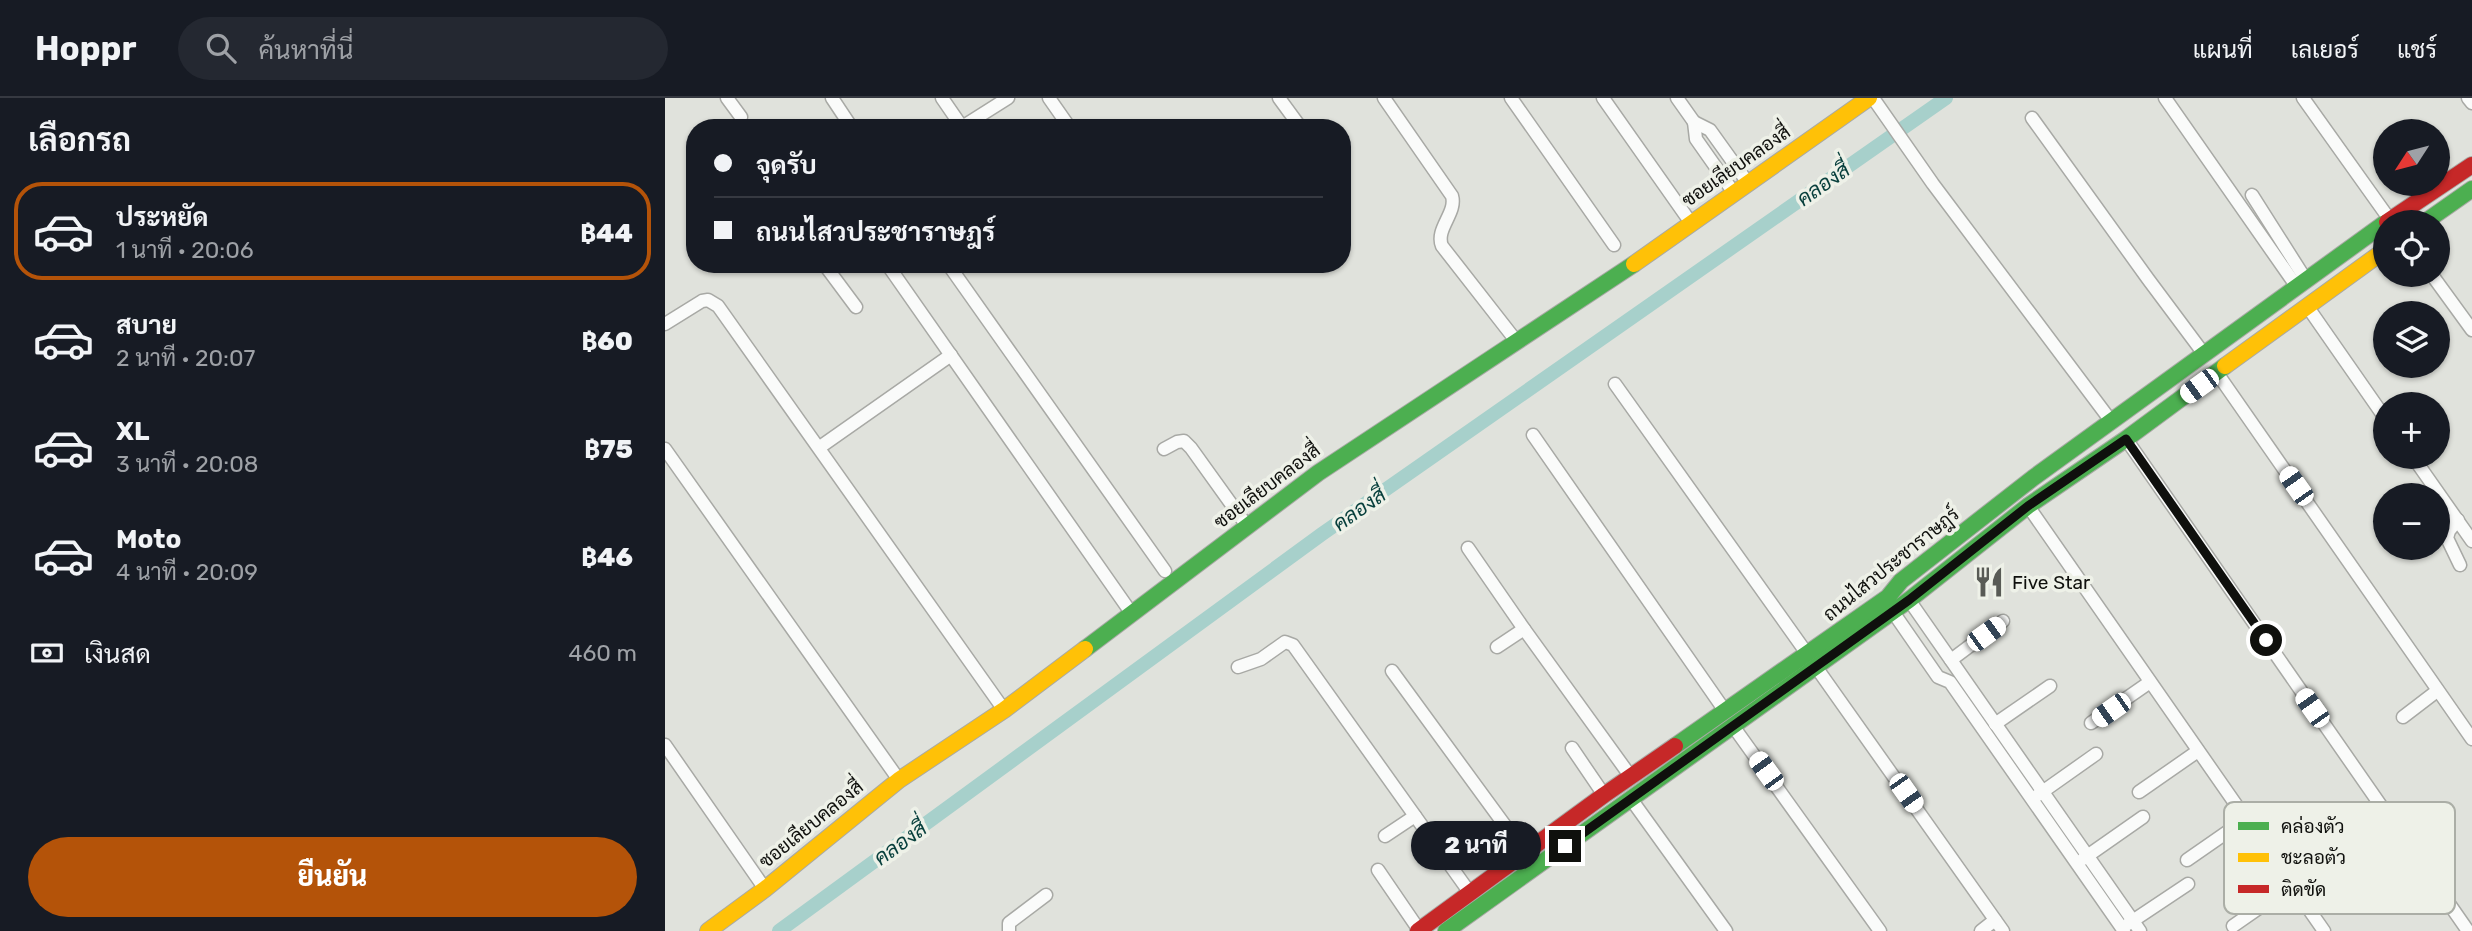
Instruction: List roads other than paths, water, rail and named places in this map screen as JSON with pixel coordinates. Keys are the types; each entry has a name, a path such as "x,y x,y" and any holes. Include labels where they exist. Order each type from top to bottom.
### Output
{"main road":[{"name":"ซอยเลียบคลองสี่","path":"708,931 899,780 1004,710 1318,473 1517,342 1871,98"},
{"name":"ถนนไสวประชาราษฎร์","path":"2405,210 2472,165"},
{"path":"2442,210 2472,189"},
{"name":"ถนนไสวประชาราษฎร์","path":"1812,661 1888,597 1901,580 2032,478 2373,232"},
{"name":"ถนนไสวประชาราษฎร์","path":"1446,931 1631,799 1729,719 1812,661 1893,612 2028,506 2126,439 2373,259"},
{"name":"ถนนไสวประชาราษฎร์","path":"1418,931 1604,795 1729,719"}],"street":[{"path":"727,98 741,117"},
{"path":"832,98 846,119"},
{"path":"942,98 956,119"},
{"path":"976,119 1008,98"},
{"path":"1049,98 1064,119"},
{"path":"1279,98 1294,119"},
{"path":"1384,98 1454,200 1439,238 1442,246 1517,342"},
{"path":"1511,98 1614,245"},
{"path":"1603,98 1691,223"},
{"path":"1677,98 1694,122 1710,130 1748,183"},
{"path":"1871,98 2111,421"},
{"path":"2165,98 2302,284"},
{"path":"2303,98 2379,210"},
{"path":"2468,98 2472,103"},
{"path":"2032,118 2204,354"},
{"path":"1694,122 1696,139 1734,193"},
{"path":"2252,195 2302,284"},
{"path":"831,273 856,307"},
{"path":"893,273 1132,614"},
{"path":"954,273 1165,571"},
{"path":"2441,287 2472,330"},
{"path":"665,324 702,300 714,302 820,447 1004,710"},
{"path":"2307,306 2373,401"},
{"path":"820,447 951,355"},
{"path":"2217,373 2472,739"},
{"path":"1615,384 1999,926 1981,931"},
{"path":"1534,435 1879,931"},
{"path":"2126,439 2378,802"},
{"path":"1164,449 1184,441 1247,526"},
{"path":"665,449 899,780"},
{"path":"2422,469 2472,541"},
{"path":"2028,506 2234,802"},
{"path":"2458,520 2447,538 2460,565"},
{"path":"1468,548 1631,777"},
{"path":"1909,600 1995,724 2037,795"},
{"path":"1893,612 1938,677 1949,682 2037,795 2130,928 2188,884"},
{"path":"1951,660 2003,621"},
{"path":"1497,647 1524,629"},
{"path":"1238,667 1261,659 1285,642 1291,644 1470,893"},
{"path":"1392,671 1535,867"},
{"path":"1949,682 1961,674"},
{"path":"2091,723 2150,682"},
{"path":"1995,724 2050,686"},
{"path":"2403,717 2437,691"},
{"path":"665,745 765,888"},
{"path":"1572,748 1604,795"},
{"path":"2139,792 2198,751"},
{"path":"2037,795 2097,754"},
{"path":"1631,799 1726,931"},
{"path":"1385,836 1415,816"},
{"path":"2082,859 2143,817"},
{"path":"2187,860 2224,834"},
{"path":"1378,870 1418,931"},
{"path":"1009,931 1009,923 1047,894"},
{"path":"2233,926 2250,914"},
{"path":"2312,914 2324,931"},
{"path":"2455,914 2467,931"}],"waterway":[{"name":"คลองสี่","path":"779,931 1322,534 1946,98"}],"place":[{"name":"Five Star","path":"1989,582"}]}
